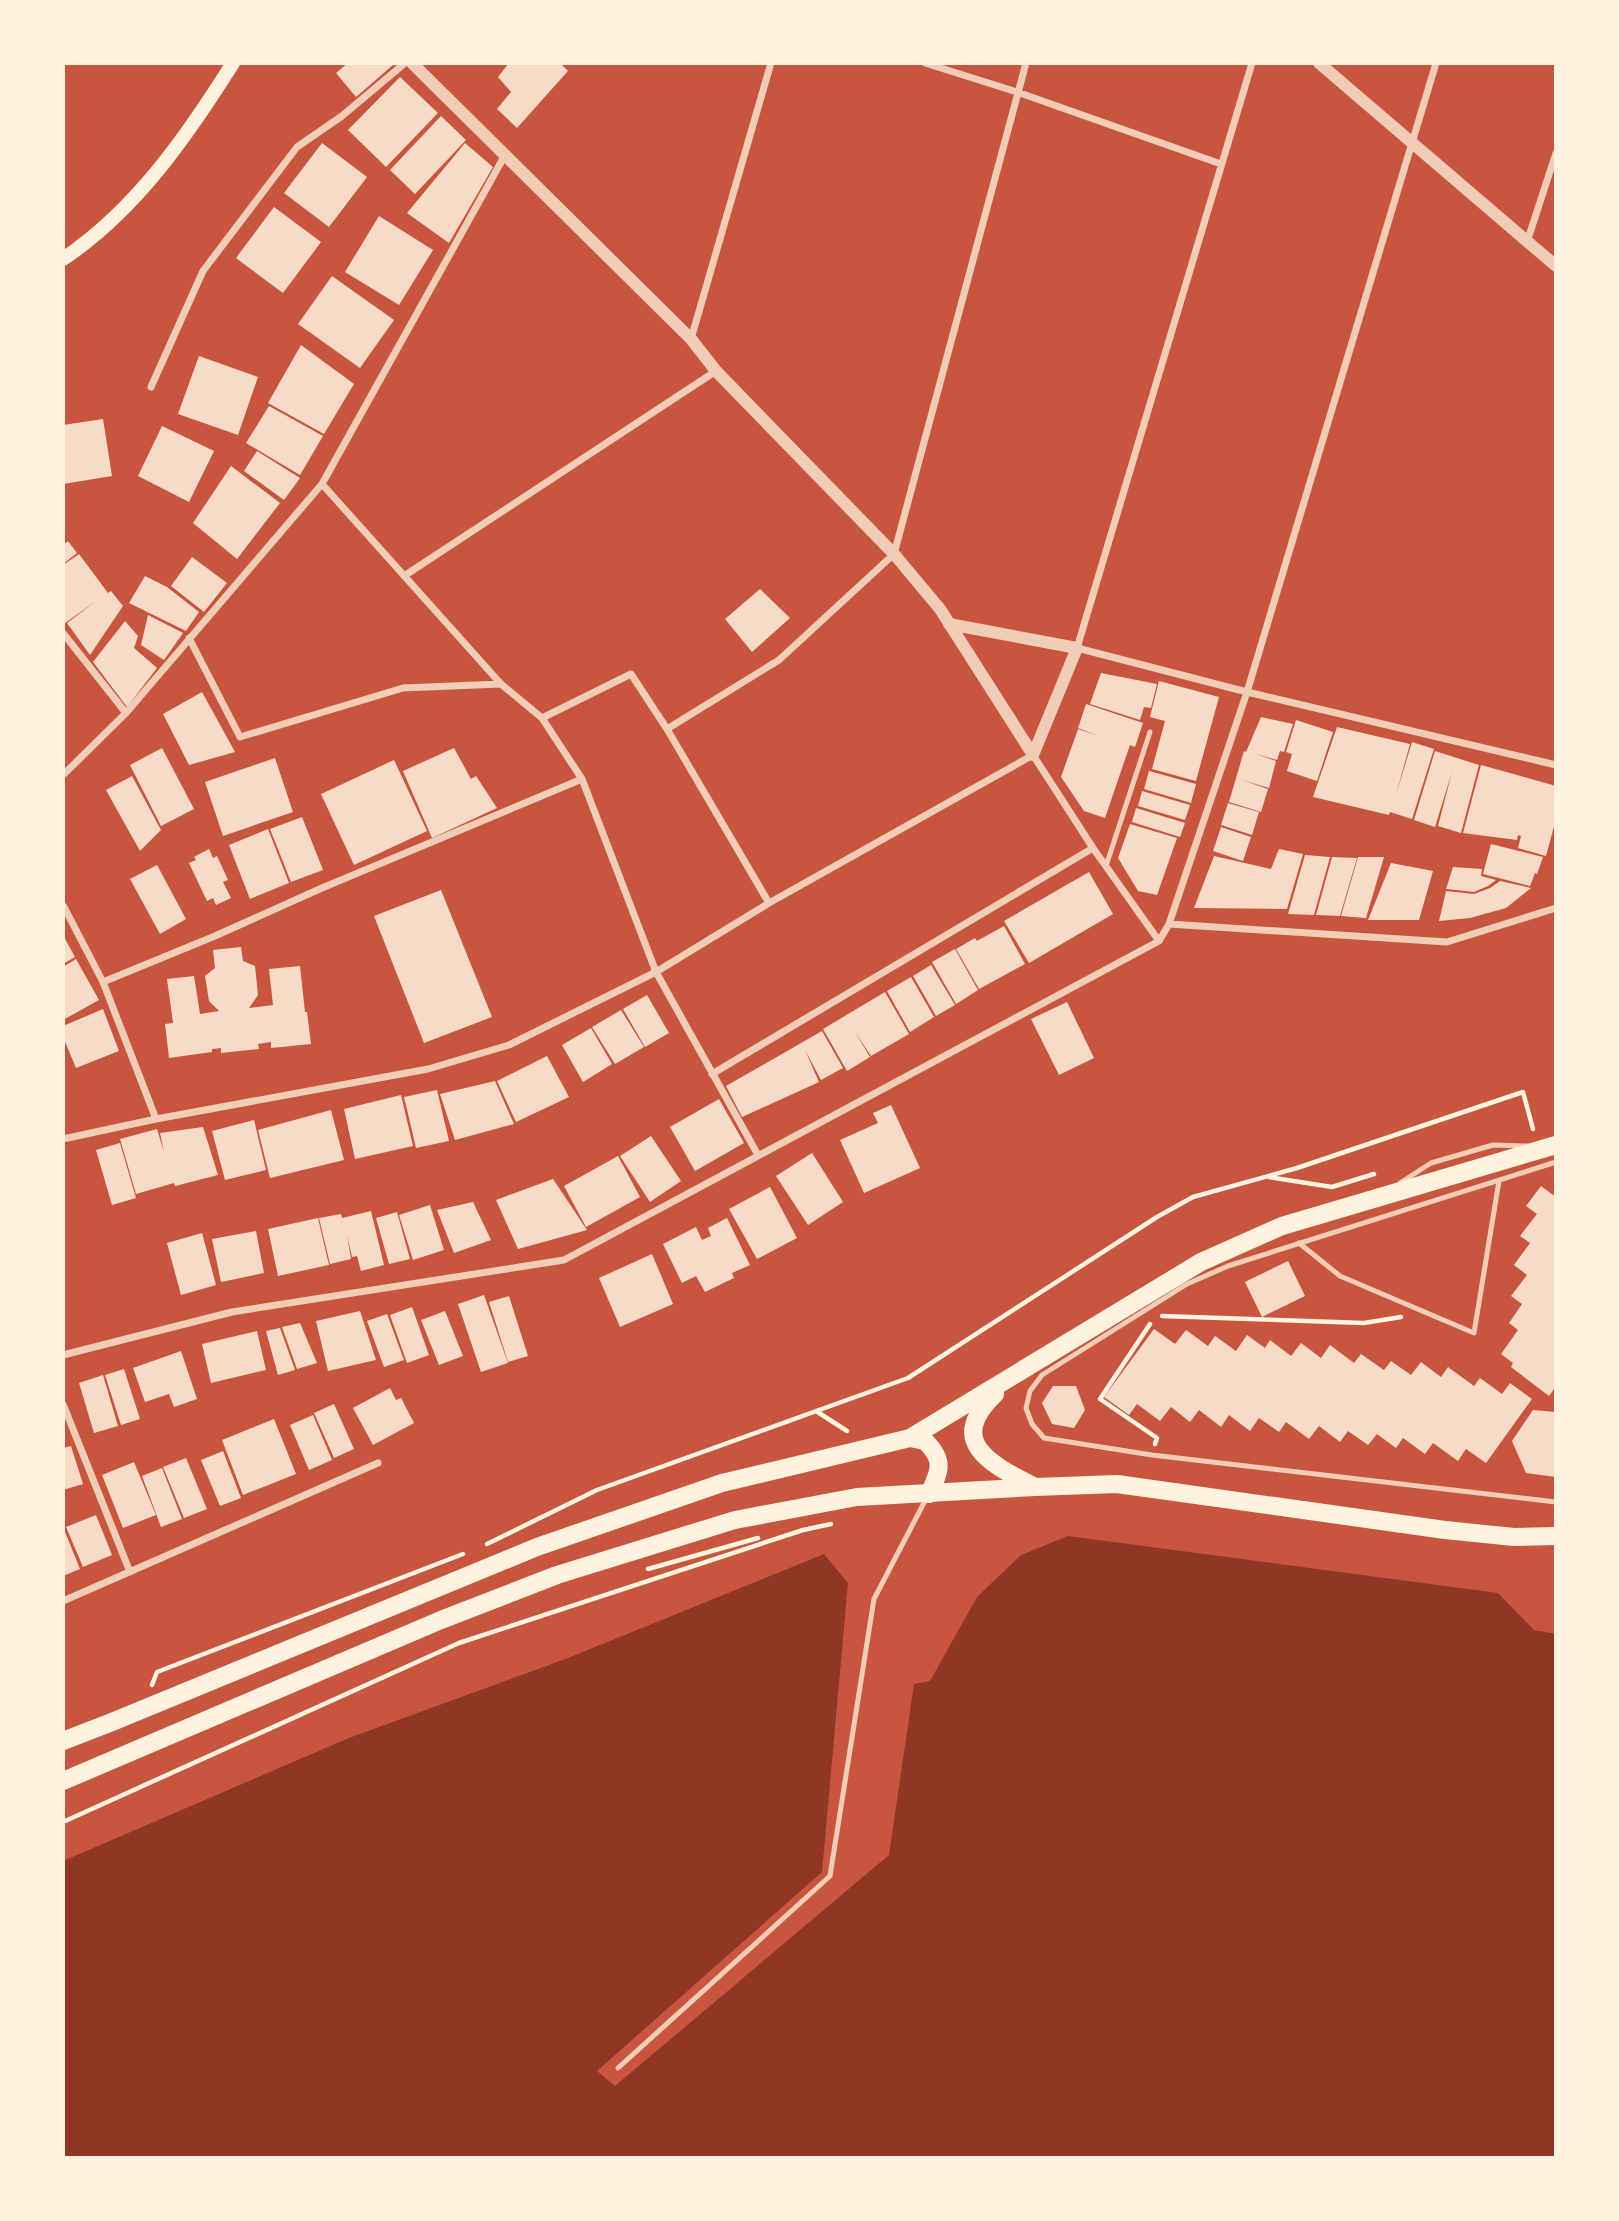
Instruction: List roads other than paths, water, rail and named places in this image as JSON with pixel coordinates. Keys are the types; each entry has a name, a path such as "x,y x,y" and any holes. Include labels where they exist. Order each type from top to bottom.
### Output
{"main road":[{"path":"63,259 104,229 152,180 233,63"},
{"path":"63,1741 537,1547 722,1483 910,1438 1201,1262 1282,1226 1379,1197 1555,1151"},
{"path":"1012,1377 984,1404 976,1418 974,1443 981,1454 995,1466 1035,1486"},
{"path":"910,1438 925,1441 937,1456 940,1466 938,1476 929,1494"},
{"path":"63,1781 429,1625 557,1574 735,1520 857,1497 1117,1484 1445,1530 1514,1537 1556,1536"}],"street":[{"path":"151,387 203,271 297,147 342,116 405,63"},
{"path":"412,63 691,339 716,371 894,554 940,609 1093,848 1159,941"},
{"path":"691,339 771,63"},
{"path":"925,63 1017,92 1221,164"},
{"path":"667,729 779,660 894,554 1026,63"},
{"path":"63,1139 156,1119 428,1069 509,1045 656,972 769,903 1033,755 1077,648 1252,63"},
{"path":"1318,63 1556,267"},
{"path":"63,1354 232,1312 564,1260 1159,941 1169,924 1247,692 1436,63"},
{"path":"1527,243 1556,153"},
{"path":"63,775 126,713 321,484 505,155"},
{"path":"404,576 716,371"},
{"path":"321,484 501,684 542,718 582,779 656,972 758,1155"},
{"path":"949,624 1077,648 1247,692 1556,765"},
{"path":"63,632 126,713"},
{"path":"189,638 240,737 403,688 501,684"},
{"path":"542,718 631,674 667,729 769,903"},
{"path":"103,982 582,779"},
{"path":"712,1074 1093,848"},
{"path":"63,905 103,982 156,1119"},
{"path":"1169,924 1447,942 1556,908"},
{"path":"63,1404 130,1572"},
{"path":"63,1601 378,1463"}],"lane":[{"path":"1106,866 1150,733"},
{"path":"1555,1151 1499,1181 1228,1266 1187,1284 1042,1375 1030,1391 1026,1408 1032,1424 1044,1437 1152,1455 1556,1502"},
{"path":"1299,1243 1340,1276 1474,1333 1499,1181"},
{"path":"618,2068 830,1876 874,1599 929,1494"}]}
